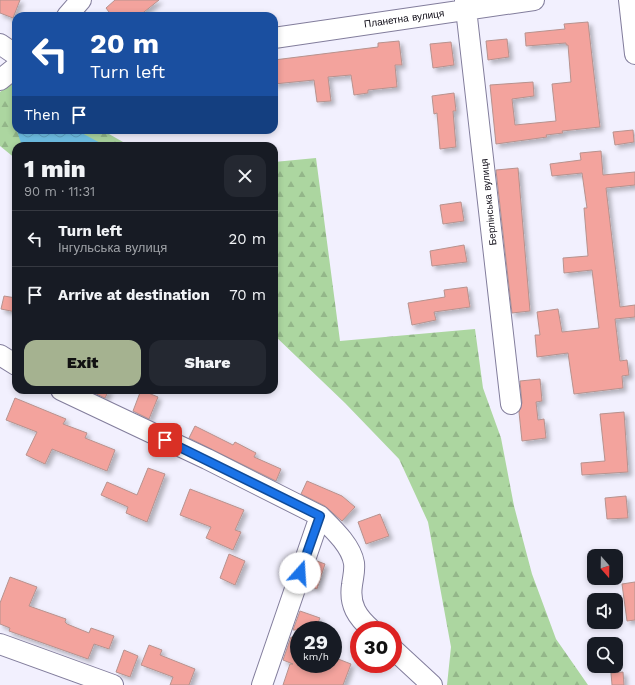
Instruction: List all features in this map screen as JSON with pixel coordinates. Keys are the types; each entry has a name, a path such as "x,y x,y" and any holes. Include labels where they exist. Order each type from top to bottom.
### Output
{"street":[{"path":"70,12 81,0"},
{"name":"Планетна вулиця","path":"278,37 466,4 534,0"},
{"path":"629,0 635,54"},
{"name":"Берлінська вулиця","path":"466,4 511,404"},
{"path":"0,44 12,52"},
{"path":"0,80 12,70"},
{"path":"0,355 12,362"},
{"path":"69,394 207,459 320,516 333,529 354,562 354,574 350,600 359,617 363,621"},
{"path":"262,685 320,516"},
{"path":"0,644 113,685"},
{"path":"402,657 432,685"}],"green space":[{"path":"12,82 12,134 109,134 123,142 12,142 12,156 0,146 0,92"},
{"path":"316,158 340,341 475,329 483,388 501,438 514,506 532,574 556,639 588,685 447,685 451,647 428,522 399,459 345,403 278,339 278,162"}],"water":[{"path":"18,134 84,134 98,142 21,142"}],"building":[{"path":"0,0 20,0 15,12 12,12 12,18 0,13"},
{"path":"115,0 159,0 144,12 109,12 106,8"},
{"path":"588,22 600,127 562,131 563,133 546,135 547,137 496,144 490,85 533,82 534,96 512,99 515,125 556,121 552,84 571,82 568,45 566,45 566,43 526,46 525,33 565,29 564,24"},
{"path":"507,39 509,57 488,60 486,41"},
{"path":"399,41 402,65 395,65 397,87 368,90 368,93 354,95 351,75 328,77 331,101 317,102 314,80 278,84 278,60 378,47 378,43"},
{"path":"451,42 454,65 433,68 430,44"},
{"path":"454,93 456,111 453,111 456,147 440,149 437,113 434,114 432,96"},
{"path":"633,130 634,142 615,145 613,132"},
{"path":"601,151 603,175 635,172 635,185 606,188 620,307 635,305 635,317 615,319 620,361 627,360 629,375 622,376 623,388 574,394 568,353 537,357 535,335 540,335 537,312 558,309 562,332 599,328 592,270 564,273 563,258 588,256 584,208 587,208 582,173 552,176 550,164 581,160 580,153"},
{"path":"518,168 530,311 512,313 496,170"},
{"path":"461,202 464,221 443,224 440,205"},
{"path":"464,245 467,262 432,266 430,251"},
{"path":"467,287 470,307 434,312 436,320 412,325 408,303 445,297 444,290"},
{"path":"4,296 12,297 12,311 1,309"},
{"path":"540,379 542,401 536,402 538,420 544,419 546,438 522,441 519,412 522,403 520,381"},
{"path":"96,394 107,394 105,398"},
{"path":"139,394 151,394 158,397 149,419 133,411"},
{"path":"15,398 66,419 63,424 87,433 85,438 115,450 107,471 52,449 45,464 26,455 37,432 6,420"},
{"path":"624,412 628,472 582,475 581,463 605,461 600,414"},
{"path":"195,426 233,445 235,442 256,453 254,457 281,469 276,481 189,438"},
{"path":"148,468 165,474 147,522 126,513 128,507 101,495 107,482 137,495"},
{"path":"307,481 342,496 355,507 342,521 325,506 301,494"},
{"path":"190,489 244,510 235,530 241,532 233,550 206,538 211,527 180,515"},
{"path":"626,496 628,518 607,519 605,498"},
{"path":"380,514 389,536 366,544 358,522"},
{"path":"229,554 245,561 235,585 220,578"},
{"path":"317,561 325,564 317,589 308,586"},
{"path":"10,577 37,587 29,606 66,619 65,622 67,624 89,633 91,628 114,636 109,649 94,644 88,659 9,631 10,628 0,624 0,603"},
{"path":"635,582 635,620 627,621 623,584"},
{"path":"300,611 320,618 319,621 296,621"},
{"path":"290,640 290,663 283,660"},
{"path":"149,645 162,650 160,655 195,669 189,685 170,685 173,677 141,665"},
{"path":"124,650 138,656 130,677 116,672"},
{"path":"342,660 350,664 343,685 283,685 290,664 290,673 342,673"},
{"path":"623,672 624,685 612,685 611,673"}],"route":[{"path":"165,440 207,459 320,516 300,573"}]}
